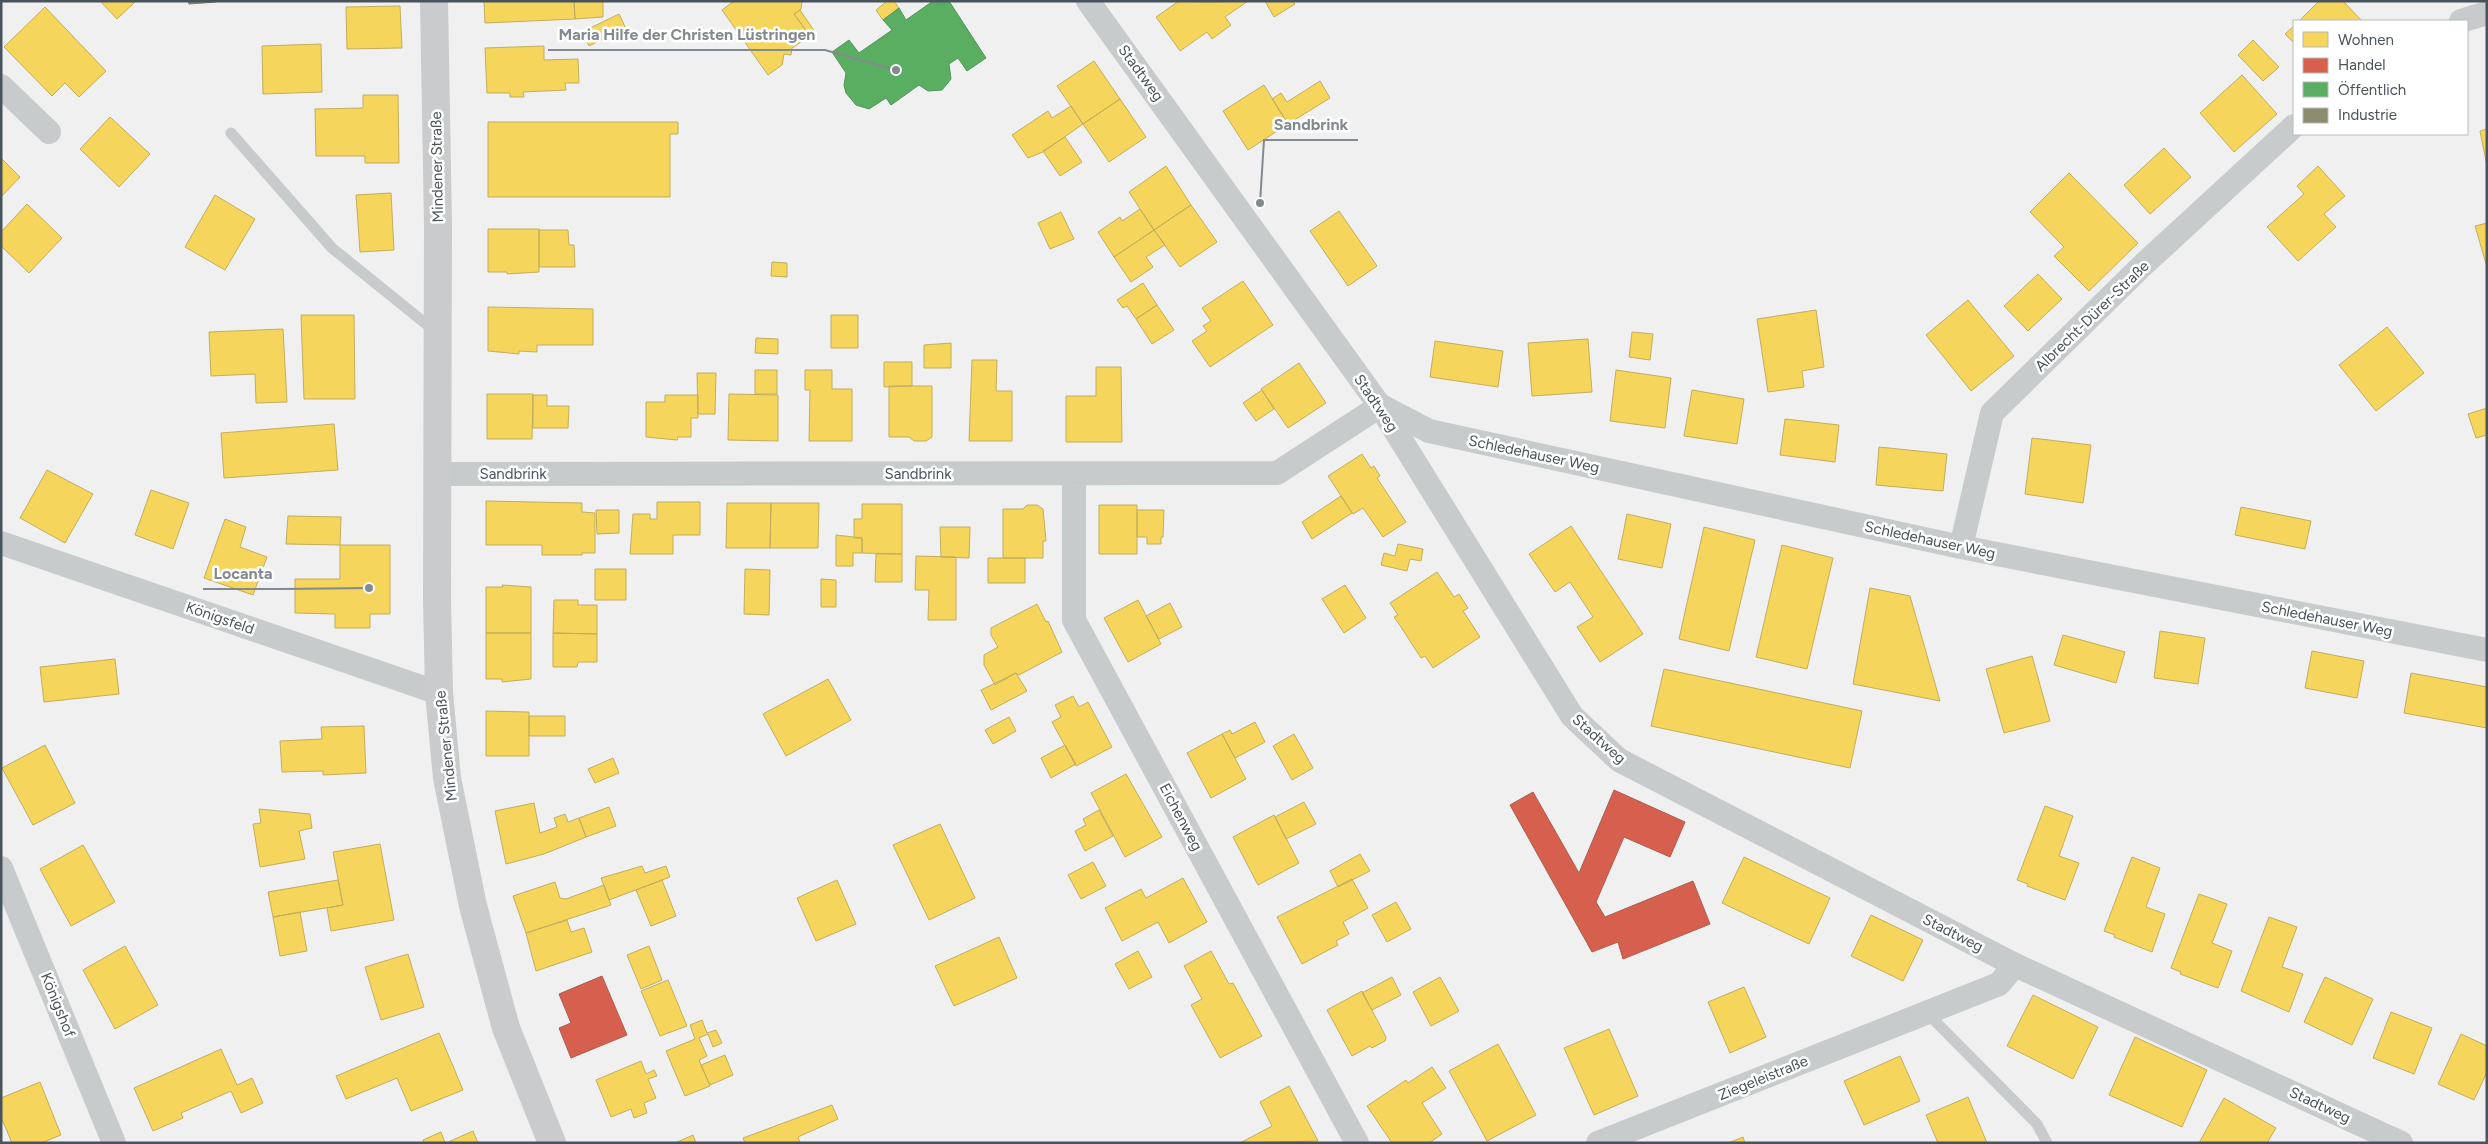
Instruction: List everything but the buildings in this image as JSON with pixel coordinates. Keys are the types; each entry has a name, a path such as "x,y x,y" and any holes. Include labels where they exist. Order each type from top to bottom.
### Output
{"main road":[{"name":"Mindener Straße","path":"434,1 438,225 437,474 439,693 447,778 473,906 506,1028 552,1143"}],"street":[{"name":"Stadtweg","path":"1088,1 1380,406 1572,716 1619,760 2015,964 2400,1143"},
{"path":"2465,20 2487,14"},
{"path":"1,86 49,132"},
{"name":"Albrecht-Dürer-Straße","path":"1961,547 1992,413 2143,265 2293,127"},
{"name":"Sandbrink","path":"437,474 1277,473 1380,406"},
{"name":"Schledehauser Weg","path":"1380,406 1429,431 1961,547 2487,650"},
{"name":"Eichenweg","path":"1074,474 1074,620 1357,1143"},
{"name":"Königsfeld","path":"1,542 439,693"},
{"name":"Königshof","path":"1,868 114,1143"},
{"name":"Ziegeleistraße","path":"1598,1143 1999,984 2015,964"}],"lane":[{"path":"232,133 332,248 437,333"},
{"path":"1927,1013 2037,1124 2047,1143"}],"place":[{"name":"Maria Hilfe der Christen Lüstringen","path":"896,70"},
{"name":"Sandbrink","path":"1260,203"},
{"name":"Locanta","path":"369,588"}]}
